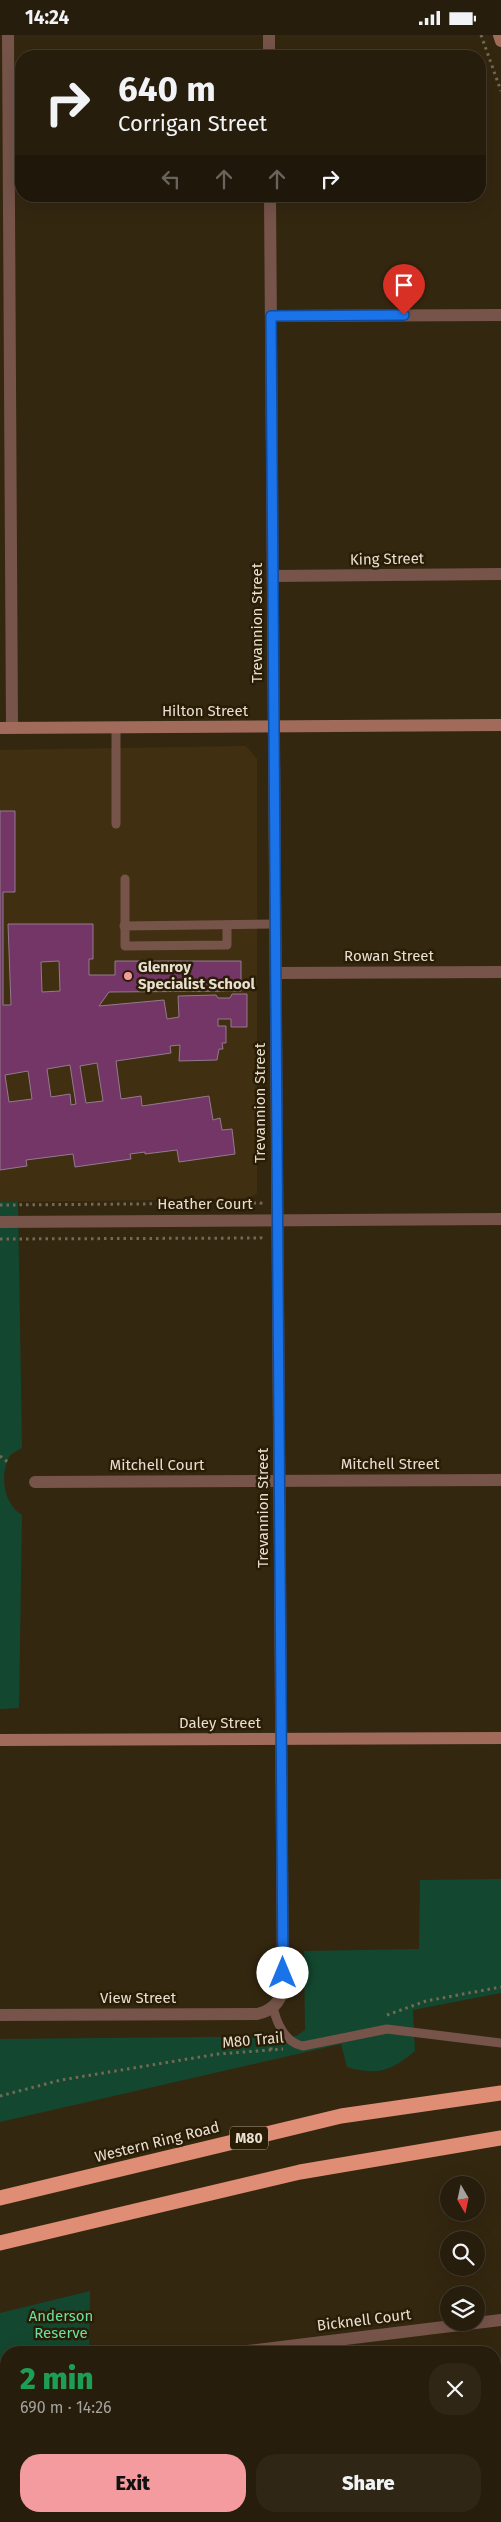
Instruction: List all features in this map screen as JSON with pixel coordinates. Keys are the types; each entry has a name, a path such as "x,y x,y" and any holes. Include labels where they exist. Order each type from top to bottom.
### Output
{"highway":[{"name":"Western Ring Road","path":"0,2198 342,2116 501,2093"},
{"path":"0,2243 300,2172 501,2138"}],"street":[{"path":"6,728 8,35"},
{"path":"269,35 269,50"},
{"path":"499,35 501,41"},
{"name":"Trevannion Street","path":"270,202 283,1987 280,1997 273,2006"},
{"path":"271,316 501,315"},
{"name":"King Street","path":"273,576 501,574"},
{"name":"Hilton Street","path":"6,728 501,725"},
{"name":"Rowan Street","path":"276,973 501,972"},
{"name":"Heather Court","path":"0,1222 501,1219"},
{"name":"Mitchell Street","path":"279,1481 501,1480"},
{"name":"Mitchell Court","path":"35,1482 279,1481"},
{"name":"Daley Street","path":"0,1740 501,1738"},
{"name":"View Street","path":"0,2015 254,2014 264,2012 273,2006"},
{"name":"Bicknell Court","path":"290,2346 501,2321"}],"lane":[{"path":"116,727 116,824"},
{"path":"125,879 125,946 227,945 227,925"},
{"path":"124,926 276,924"},
{"path":"273,2006 278,2025 295,2043 307,2045 387,2029 501,2043"}],"path":[{"path":"481,35 501,91"},
{"path":"0,1456 9,1463"},
{"path":"379,2017 426,2001 501,1987"},
{"name":"M80 Trail","path":"0,2095 61,2080 218,2054 285,2049 307,2045"}],"shaded area":[{"name":"Glenroy Specialist School","path":"246,746 257,759 257,1193 249,1199 0,1202 0,750"}],"green space":[{"path":"0,1202 18,1202 22,1448 9,1457 6,1464 4,1481 11,1504 22,1515 19,1708 0,1709"},
{"path":"501,1879 501,1993 413,2010 415,2051 391,2067 384,2070 367,2071 347,2067 341,2044 0,2122 0,2039 296,2036 305,2030 304,1951 419,1949 420,1880"},
{"name":"Anderson Reserve","path":"90,2291 89,2346 0,2346 0,2313"}],"building":[{"path":"0,811 15,811 15,892 3,892 3,1005 11,1005 8,924 93,924 93,959 89,959 89,975 115,975 115,961 241,961 241,991 109,992 99,1006 164,1000 167,1019 179,1017 178,996 216,995 218,998 230,998 232,994 247,994 247,1027 231,1027 231,1019 218,1019 218,1026 226,1026 226,1043 222,1043 223,1049 219,1049 217,1060 179,1061 180,1045 170,1046 171,1053 116,1061 121,1099 141,1096 142,1106 209,1096 213,1120 220,1118 222,1130 232,1129 235,1154 179,1162 177,1150 145,1154 145,1152 130,1154 131,1159 75,1167 73,1154 26,1160 27,1166 0,1170","holes":["59,961 60,991 42,992 41,962","97,1063 103,1101 86,1103 80,1066","70,1065 76,1104 71,1105 70,1094 51,1097 47,1069","28,1071 32,1099 9,1102 5,1075"]}],"place":[{"name":"Glenroy Specialist School","path":"128,976"}],"route":[{"path":"283,1973 271,316 404,315"}]}
